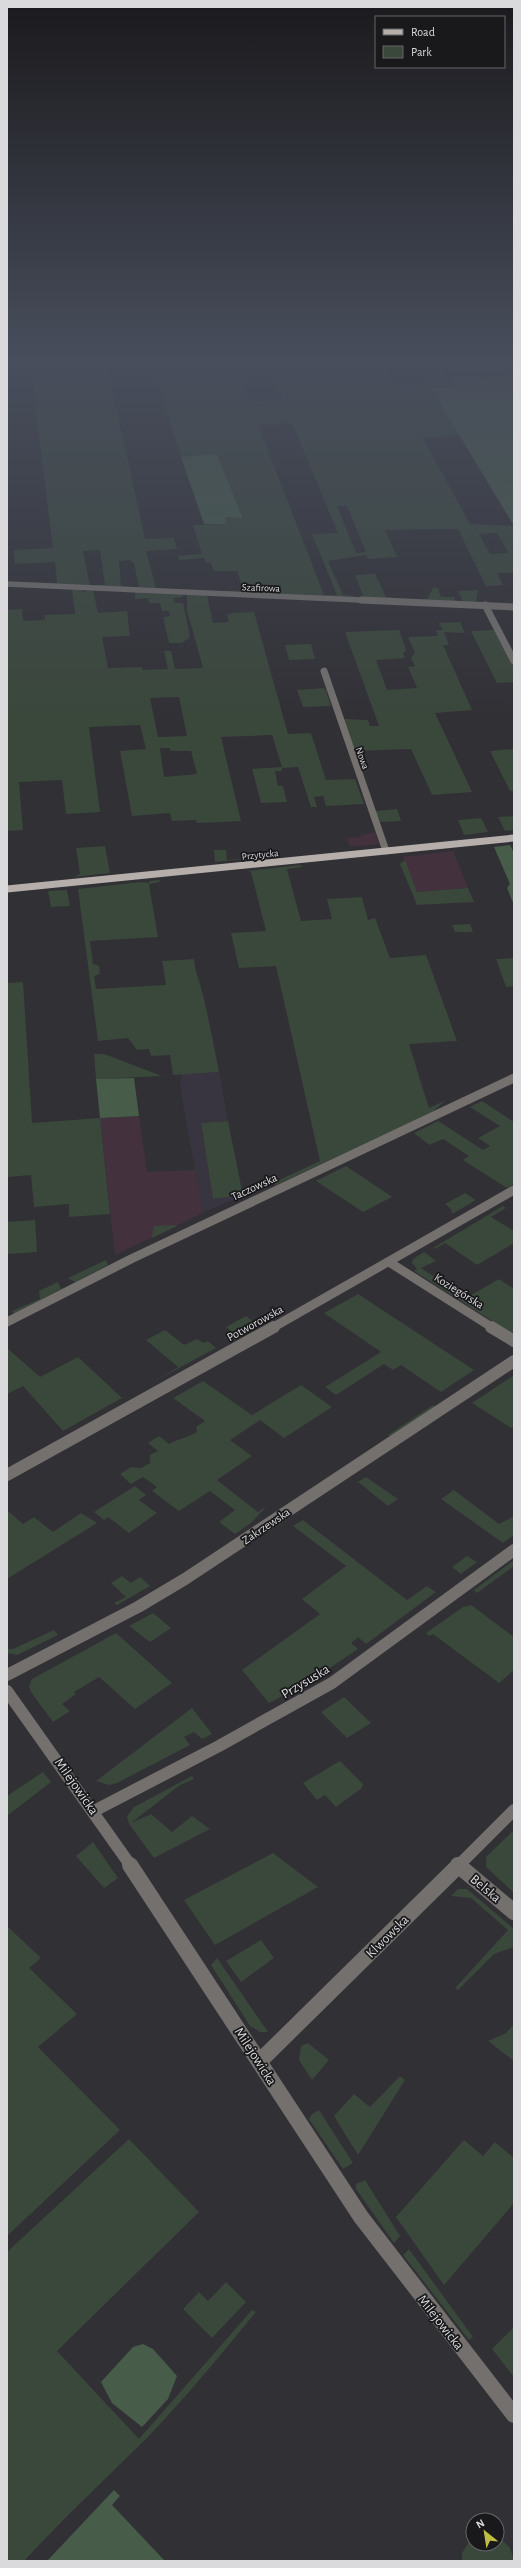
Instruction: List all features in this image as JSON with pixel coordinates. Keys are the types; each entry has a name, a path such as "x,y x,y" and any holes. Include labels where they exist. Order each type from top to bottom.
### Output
{"main road":[{"name":"Przytycka","path":"7,889 514,838"}],"street":[{"name":"Szafirowa","path":"7,584 514,607"},
{"path":"484,606 514,661"},
{"name":"Nowa","path":"324,671 386,851"},
{"name":"Taczowska","path":"7,1322 117,1266 514,1078"},
{"name":"Potworowska","path":"7,1475 389,1262 514,1190"},
{"name":"Koziegórska","path":"389,1262 514,1341"},
{"name":"Zakrzewska","path":"7,1675 138,1606 185,1579 514,1361"},
{"name":"Przysuska","path":"94,1811 219,1746 332,1683 514,1550"},
{"name":"Milejowicka","path":"7,1691 94,1811 260,2061 327,2168 379,2243 514,2415"},
{"name":"Klwowska","path":"260,2061 514,1810"},
{"name":"Belska","path":"458,1865 514,1912"}],"shaded area":[{"path":"375,832 379,844 350,847 346,838 361,837 361,835"},
{"path":"453,851 468,888 417,892 403,857"},
{"path":"219,1072 228,1121 201,1123 213,1199 243,1195 203,1213 180,1087 182,1074"},
{"path":"139,1116 147,1172 196,1170 203,1213 115,1255 100,1118"}],"green space":[{"path":"45,480 132,480 145,539 174,538 177,549 146,551 156,588 139,587 134,563 129,560 119,561 121,586 130,587 96,587 96,585 105,585 100,550 83,551 90,586 7,582 57,583 55,562 15,564 14,550 53,548"},
{"path":"189,480 227,480 243,518 225,517 226,524 204,524"},
{"path":"228,480 279,480 324,595 337,595 312,534 338,533 316,480 446,480 470,524 514,526 514,573 497,573 503,585 486,586 458,529 385,530 397,557 368,559 366,555 328,561 343,595 356,596 355,598 204,591 244,591 237,571 214,571 211,563 206,562 204,558 179,560 178,556 202,554 193,525 226,524 224,517 243,517","holes":["337,506 347,506 366,552 356,553","497,533 508,552 507,553 490,554 479,534"]},
{"path":"486,480 514,480 514,526"},
{"path":"375,574 386,597 395,598 394,600 364,598 355,575"},
{"path":"433,588 438,588 441,597 455,597 454,601 426,601 425,599 427,599"},
{"path":"72,589 82,590 82,592 93,590 98,613 127,611 130,636 102,637 108,668 142,667 143,670 168,669 164,651 171,651 175,669 203,668 187,610 187,595 207,595 213,623 229,622 227,615 232,613 254,612 288,734 311,733 326,780 355,779 364,804 326,806 323,796 314,797 317,807 311,807 298,767 282,768 282,771 275,771 278,786 283,786 287,802 261,803 252,769 282,767 272,735 221,737 241,821 197,823 196,820 172,821 170,813 132,816 120,751 146,749 140,725 89,727 100,812 66,814 62,780 19,782 23,830 7,831 7,610 22,609 23,621 45,620 44,615 75,614","holes":["179,697 187,736 158,737 150,698","160,748 170,748 170,751 191,751 197,774 164,777"]},
{"path":"478,590 476,602 463,602 458,591"},
{"path":"135,592 182,594 183,597 173,598 175,603 183,603 190,637 182,643 169,643 163,617 170,616 169,611 162,611 160,603 149,603 148,598 135,599"},
{"path":"460,622 465,633 444,632 449,645 443,645 472,710 435,713 472,792 432,795 411,749 353,751 343,721 345,719 368,720 370,726 379,726 345,632 399,630 406,650 403,653 405,658 376,660 387,690 417,688 408,667 415,666 411,658 415,652 408,637 438,636 436,630 443,630 439,623"},
{"path":"494,630 514,666 514,682 497,683 471,631"},
{"path":"311,644 315,659 289,660 285,645"},
{"path":"323,688 326,690 331,706 303,707 297,690"},
{"path":"514,749 514,791 510,791 490,751"},
{"path":"397,809 401,821 380,822 375,811"},
{"path":"514,816 514,830 505,831 498,817"},
{"path":"481,818 488,832 464,835 458,820"},
{"path":"510,845 514,853 514,905 507,888 510,884 494,847"},
{"path":"105,846 110,873 73,877 80,874 76,848"},
{"path":"214,850 226,850 227,860 262,857 215,862"},
{"path":"405,860 417,892 468,888 474,902 417,905 400,864"},
{"path":"301,865 302,867 287,869 301,921 332,919 327,899 362,897 368,920 375,918 390,958 426,955 457,1041 409,1044 429,1108 446,1100 431,1113 276,1185 273,1183 320,1161 276,966 239,968 231,933 266,931 251,872 248,871"},
{"path":"159,880 160,882 149,884 158,937 90,941 93,964 99,966 100,974 94,976 96,989 166,985 162,961 194,959 219,1072 173,1075 170,1055 151,1056 149,1049 137,1050 128,1038 98,1041 78,889 141,882 149,883 149,881"},
{"path":"67,890 70,906 51,907 48,891"},
{"path":"470,924 473,932 455,932 452,925"},
{"path":"514,958 514,986 506,987 496,959"},
{"path":"23,982 32,1123 100,1118 110,1214 69,1217 69,1204 34,1207 31,1175 7,1177 7,983"},
{"path":"94,1054 104,1054 162,1076 96,1079"},
{"path":"134,1078 139,1116 100,1118 96,1079"},
{"path":"482,1101 514,1122 514,1184 507,1188 463,1160 469,1156 443,1139 429,1145 414,1133 438,1121 483,1150 490,1146 478,1138 500,1126 470,1107"},
{"path":"228,1121 243,1195 213,1199 201,1123"},
{"path":"346,1166 392,1197 363,1212 316,1181"},
{"path":"465,1193 476,1200 452,1214 451,1209 445,1204"},
{"path":"503,1206 506,1208 491,1217 514,1231 514,1243 477,1265 445,1243 435,1249 433,1248"},
{"path":"35,1220 37,1252 7,1254 7,1222"},
{"path":"154,1226 177,1226 152,1238"},
{"path":"424,1252 436,1261 421,1268 466,1298 499,1279 514,1289 514,1335 414,1271 417,1269 412,1263 413,1259"},
{"path":"106,1260 108,1265 75,1282 68,1278"},
{"path":"58,1282 61,1289 14,1314 12,1311 40,1299 39,1291"},
{"path":"358,1294 474,1370 441,1392 401,1365 393,1370 384,1364 336,1395 325,1387 381,1352 324,1313"},
{"path":"246,1316 258,1325 229,1341 228,1339 236,1335 226,1327"},
{"path":"165,1330 184,1345 197,1339 203,1343 208,1341 216,1348 153,1382 178,1367 146,1340"},
{"path":"7,1348 40,1377 78,1357 122,1398 63,1431 23,1386 7,1394"},
{"path":"514,1375 514,1426 511,1428 472,1403"},
{"path":"203,1381 252,1415 301,1385 332,1407 284,1438 260,1420 230,1440 252,1456 217,1480 258,1512 267,1506 251,1523 235,1534 219,1522 235,1510 210,1491 179,1511 152,1491 157,1487 143,1477 131,1484 120,1474 131,1467 141,1468 150,1463 150,1455 158,1451 148,1443 159,1436 169,1444 197,1432 196,1427 205,1421 173,1398"},
{"path":"433,1405 435,1407 391,1436 388,1435"},
{"path":"366,1477 398,1499 388,1506 358,1482"},
{"path":"135,1486 146,1495 139,1500 157,1513 129,1533 108,1517 104,1520 94,1512"},
{"path":"454,1490 499,1524 514,1516 514,1535 503,1543 441,1499"},
{"path":"7,1510 23,1524 34,1517 53,1532 81,1513 97,1523 7,1579"},
{"path":"303,1520 407,1600 427,1586 436,1592 366,1644 358,1637 351,1643 358,1649 309,1682 269,1703 242,1670 320,1614 302,1599 346,1566 293,1526"},
{"path":"467,1556 477,1562 461,1574 452,1567"},
{"path":"514,1560 514,1566 477,1593 474,1590"},
{"path":"122,1576 131,1583 140,1577 150,1586 117,1605 114,1603 126,1597 111,1583"},
{"path":"471,1605 514,1637 514,1670 499,1683 433,1634 429,1636 426,1633 463,1607"},
{"path":"153,1613 171,1628 150,1642 129,1626"},
{"path":"54,1630 58,1635 17,1655 7,1653 7,1649 13,1649"},
{"path":"116,1633 172,1683 135,1709 99,1677 74,1692 76,1694 62,1704 70,1711 53,1722 31,1692 29,1687 32,1679"},
{"path":"344,1697 371,1723 347,1738 321,1712"},
{"path":"192,1708 212,1734 202,1739 194,1732 184,1737 190,1745 117,1783 109,1785 96,1781"},
{"path":"340,1761 363,1784 362,1788 336,1807 325,1795 317,1800 303,1783"},
{"path":"43,1772 51,1782 7,1816 7,1796"},
{"path":"192,1776 194,1779 180,1785 131,1823 151,1814 172,1832 192,1816 210,1829 154,1858 129,1824 127,1816 134,1807"},
{"path":"514,1830 514,1893 486,1867 486,1857"},
{"path":"93,1842 118,1878 104,1888 76,1856"},
{"path":"273,1853 318,1887 215,1945 184,1900"},
{"path":"458,1889 467,1889 514,1929 514,1947 494,1954 458,1990 455,1988 508,1930 471,1898 451,1896"},
{"path":"7,1926 41,1958 29,1968 77,2014 38,2047 120,2130 7,2236"},
{"path":"261,1940 274,1958 241,1982 226,1961"},
{"path":"217,1958 268,2032 260,2032 250,2026 211,1965"},
{"path":"514,2024 514,2061 488,2041 506,2033"},
{"path":"308,2043 329,2060 312,2080 299,2060 301,2046"},
{"path":"400,2076 405,2080 358,2155 334,2116 354,2094 370,2107"},
{"path":"319,2110 353,2163 343,2169 309,2119 312,2114"},
{"path":"129,2139 199,2212 57,2351 139,2439 252,2310 256,2312 171,2412 24,2561 7,2561 7,2252"},
{"path":"464,2140 483,2156 495,2142 514,2158 514,2203 444,2285 396,2217"},
{"path":"365,2180 400,2236 394,2243 356,2189 356,2184"},
{"path":"409,2249 473,2337 469,2340 403,2255"},
{"path":"226,2282 246,2302 212,2338 183,2309 199,2292 208,2301"},
{"path":"514,2327 514,2377 492,2349"},
{"path":"143,2344 153,2349 177,2376 168,2399 142,2427 112,2403 101,2382 133,2347"},
{"path":"114,2490 120,2496 112,2505 165,2561 47,2561"},
{"path":"505,2543 510,2548 514,2561 462,2561 462,2553 465,2548 465,2552 505,2552"}]}
